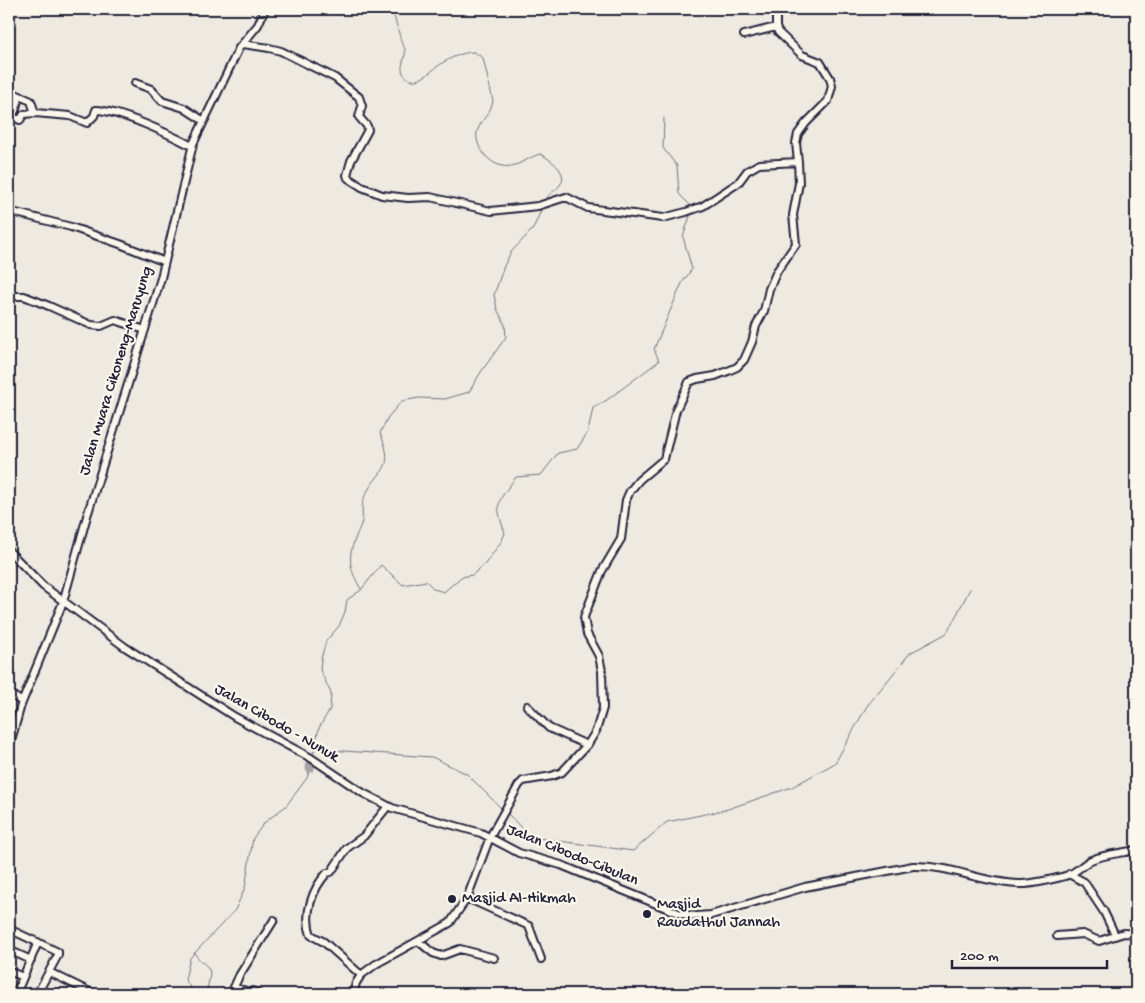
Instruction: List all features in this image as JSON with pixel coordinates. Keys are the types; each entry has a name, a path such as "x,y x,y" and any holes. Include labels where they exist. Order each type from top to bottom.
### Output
{"street":[{"name":"Jalan Muara Cikoneng-Maruyung","path":"9,748 22,702 63,602 86,516 165,262 192,146 242,44 258,25 265,9"},
{"path":"353,994 356,982 361,975 376,964 450,923 467,898 490,837 520,784 527,780 559,774 587,745 600,722 604,693 602,671 599,656 587,634 584,617 602,572 621,539 626,500 630,491 639,480 664,459 673,418 689,382 697,378 715,376 740,364 749,352 756,326 764,311 769,289 777,271 796,244 793,215 799,183 796,143 798,134 806,122 828,101 832,86 830,78 820,62 805,57 778,32 776,27 776,9"},
{"path":"744,35 776,27"},
{"path":"242,44 269,48 295,57 335,78 359,97 362,106 359,116 368,130 351,161 347,175 348,178 382,195 408,198 430,197 491,211 538,206 566,197 588,208 663,218 696,209 738,182 747,171 759,164 798,162"},
{"path":"135,83 151,90 162,101 184,108 204,121"},
{"path":"9,91 33,103 35,113"},
{"path":"15,111 19,97"},
{"path":"9,116 20,120 25,113 70,116 87,123 94,116 96,110 112,113 167,133 192,146"},
{"path":"9,211 71,227 165,262"},
{"path":"15,296 24,296 91,325 101,326 115,320 144,330"},
{"name":"Jalan Cibodo - Nunuk","path":"9,551 43,586 63,602 125,647 235,717 311,758 363,793 388,806 490,837"},
{"path":"9,693 22,702"},
{"path":"527,706 548,728 587,745"},
{"path":"361,975 324,942 311,935 308,907 317,890 318,883 327,872 331,872 347,848 364,836 388,806"},
{"name":"Jalan Cibodo-Cibulan","path":"490,837 519,853 560,865 668,910 696,916 711,915 806,887 914,866 924,866 996,882 1021,885 1069,874 1091,860 1136,850"},
{"path":"1069,874 1084,882 1104,912 1115,935"},
{"path":"467,898 529,926 541,959"},
{"path":"231,994 239,976 274,920"},
{"path":"9,929 58,952 37,994"},
{"path":"1057,936 1081,934 1099,941 1129,932 1136,934"},
{"path":"418,941 433,954 441,956 460,949 494,958"},
{"path":"16,994 38,942"},
{"path":"9,950 31,960"},
{"path":"9,971 23,977"},
{"path":"49,972 94,994"},
{"path":"234,987 260,994"}],"waterway":[{"path":"392,9 405,49 402,71 410,80 423,77 437,66 461,54 474,52 483,58 493,101 477,132 479,145 486,157 498,165 515,165 540,154 553,162 560,171 562,180 546,200"},
{"path":"664,118 663,148 677,166 679,194 692,207"},
{"path":"361,589 354,576 350,559 362,521 364,498 386,463 387,455 380,433 388,417 402,401 419,398 445,399 469,392 506,337 505,325 497,309 494,295 511,252 533,229 542,208"},
{"path":"313,755 319,728 330,709 331,693 320,670 321,659 326,641 339,626 345,612 347,600 361,590 381,565 403,585 426,581 434,589 444,592 461,577 472,575 485,564 501,542 505,533 499,515 499,503 516,477 541,475 558,453 577,449 588,432 593,408 607,400 659,361 654,349 682,283 692,269 683,237 691,213"},
{"path":"507,813 530,837 633,851 667,822 725,810 792,787 835,763 867,706 910,653 947,633 970,589"},
{"path":"315,749 432,757 467,774 502,809"},
{"path":"310,768 311,763"},
{"path":"194,994 185,979 190,958 235,910 245,888 253,838 265,822 286,806 307,778 310,768"},
{"path":"195,953 198,959 206,965 210,973 206,994"}],"place":[{"name":"Masjid Al-Hikmah","path":"452,899"},
{"name":"Masjid Raudathul Jannah","path":"647,914"}]}
